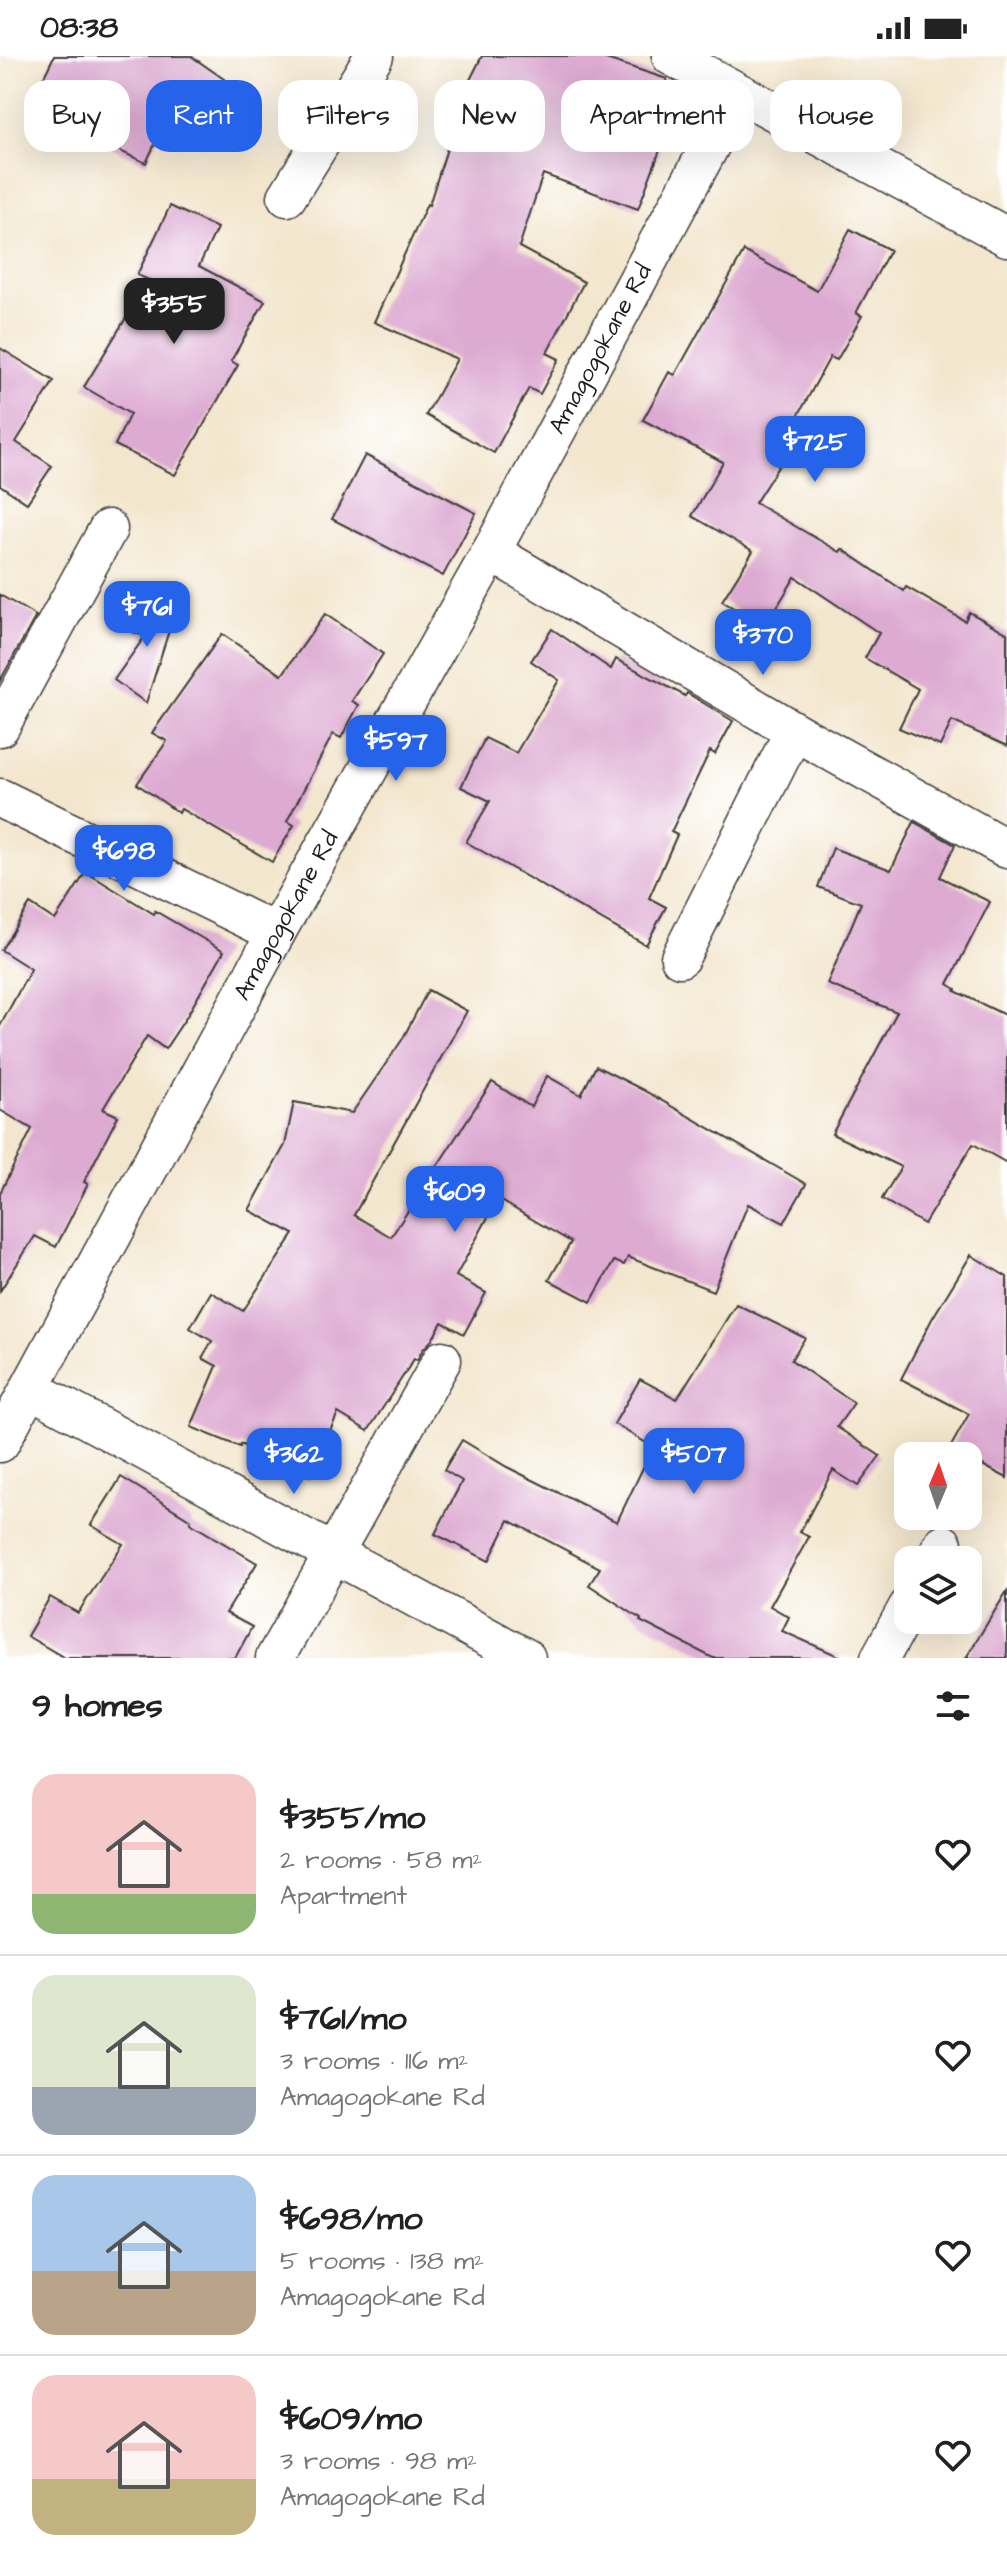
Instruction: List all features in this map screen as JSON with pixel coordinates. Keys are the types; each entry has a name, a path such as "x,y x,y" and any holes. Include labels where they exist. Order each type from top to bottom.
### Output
{"street":[{"path":"287,197 374,56"},
{"path":"671,56 713,80"},
{"path":"754,103 1007,237"},
{"name":"Amagogokane Rd","path":"0,1443 276,933 491,552 707,152"},
{"path":"0,727 108,529"},
{"path":"491,552 794,731 1007,849"},
{"path":"680,958 794,731"},
{"path":"0,798 276,933"},
{"path":"275,1658 442,1360"},
{"path":"31,1389 526,1658"},
{"path":"880,1658 894,1632"}],"building":[{"path":"54,56 191,56 225,80 146,80 146,152 151,152 146,163 122,152 130,152 130,80 42,80"},
{"path":"482,56 597,56 667,79 561,80 561,152 659,152 638,209 543,174 519,247 584,282 547,353 559,359 540,394 529,388 494,453 426,415 457,359 374,322 429,205 446,152 545,152 545,80 470,80"},
{"path":"170,206 217,228 199,266 265,301 231,361 238,365 175,475 115,445 130,414 84,387 149,280 137,275"},
{"path":"850,229 890,250 856,313 862,316 837,360 830,357 785,440 792,445 755,503 840,552 842,549 904,591 906,587 965,621 969,612 1007,633 1007,746 952,721 940,746 899,728 918,689 865,658 879,633 795,577 765,627 722,601 753,551 692,516 723,462 643,420 669,372 675,375 744,251 817,291"},
{"path":"0,348 54,381 16,442 52,466 27,503 0,485"},
{"path":"365,455 476,513 443,576 332,519"},
{"path":"0,595 36,616 0,681"},
{"path":"173,596 179,599 146,703 114,680 145,636 133,632 142,602 164,609"},
{"path":"325,614 383,654 352,701 359,705 341,738 333,734 287,821 294,825 272,862 181,809 179,813 137,784 167,741 152,733 222,634 282,675"},
{"path":"552,629 611,669 616,659 685,696 687,693 733,721 715,754 710,751 671,832 677,835 649,898 666,907 646,945 466,842 490,801 461,787 485,738 516,753 559,680 531,661"},
{"path":"914,822 955,845 940,877 990,902 948,984 955,991 1007,1016 1007,1163 973,1144 924,1224 882,1199 901,1167 832,1134 897,1012 827,984 861,903 818,887 833,848 891,870"},
{"path":"86,872 154,914 155,911 224,951 165,1049 147,1036 103,1109 118,1116 84,1182 88,1184 56,1247 35,1236 0,1291 0,1193 32,1129 0,1110 0,1026 31,969 1,950 30,904 55,920"},
{"path":"428,990 467,1011 354,1215 391,1237 492,1082 531,1107 547,1076 581,1095 596,1066 806,1184 784,1223 748,1204 713,1291 628,1257 624,1265 614,1261 591,1302 549,1280 571,1242 498,1199 456,1276 486,1293 464,1334 442,1322 368,1431 338,1413 310,1476 241,1444 240,1447 191,1427 217,1366 202,1358 212,1341 190,1328 211,1292 243,1311 294,1234 249,1210 285,1145 294,1102 352,1113 402,1040"},
{"path":"971,1255 1007,1277 1007,1478 982,1465 982,1442 953,1442 969,1414 901,1379 932,1319"},
{"path":"736,1304 805,1338 791,1360 854,1403 837,1427 880,1456 858,1486 833,1470 800,1532 809,1537 770,1606 789,1617 782,1631 843,1658 713,1658 640,1621 589,1585 600,1568 509,1520 489,1561 435,1534 462,1481 444,1470 462,1440 507,1467 617,1522 653,1447 614,1424 640,1379 677,1399"},
{"path":"121,1477 257,1563 226,1613 252,1627 235,1658 65,1658 27,1636 50,1597 78,1613 123,1544 91,1525"},
{"path":"1007,1591 1007,1658 966,1658"}]}
